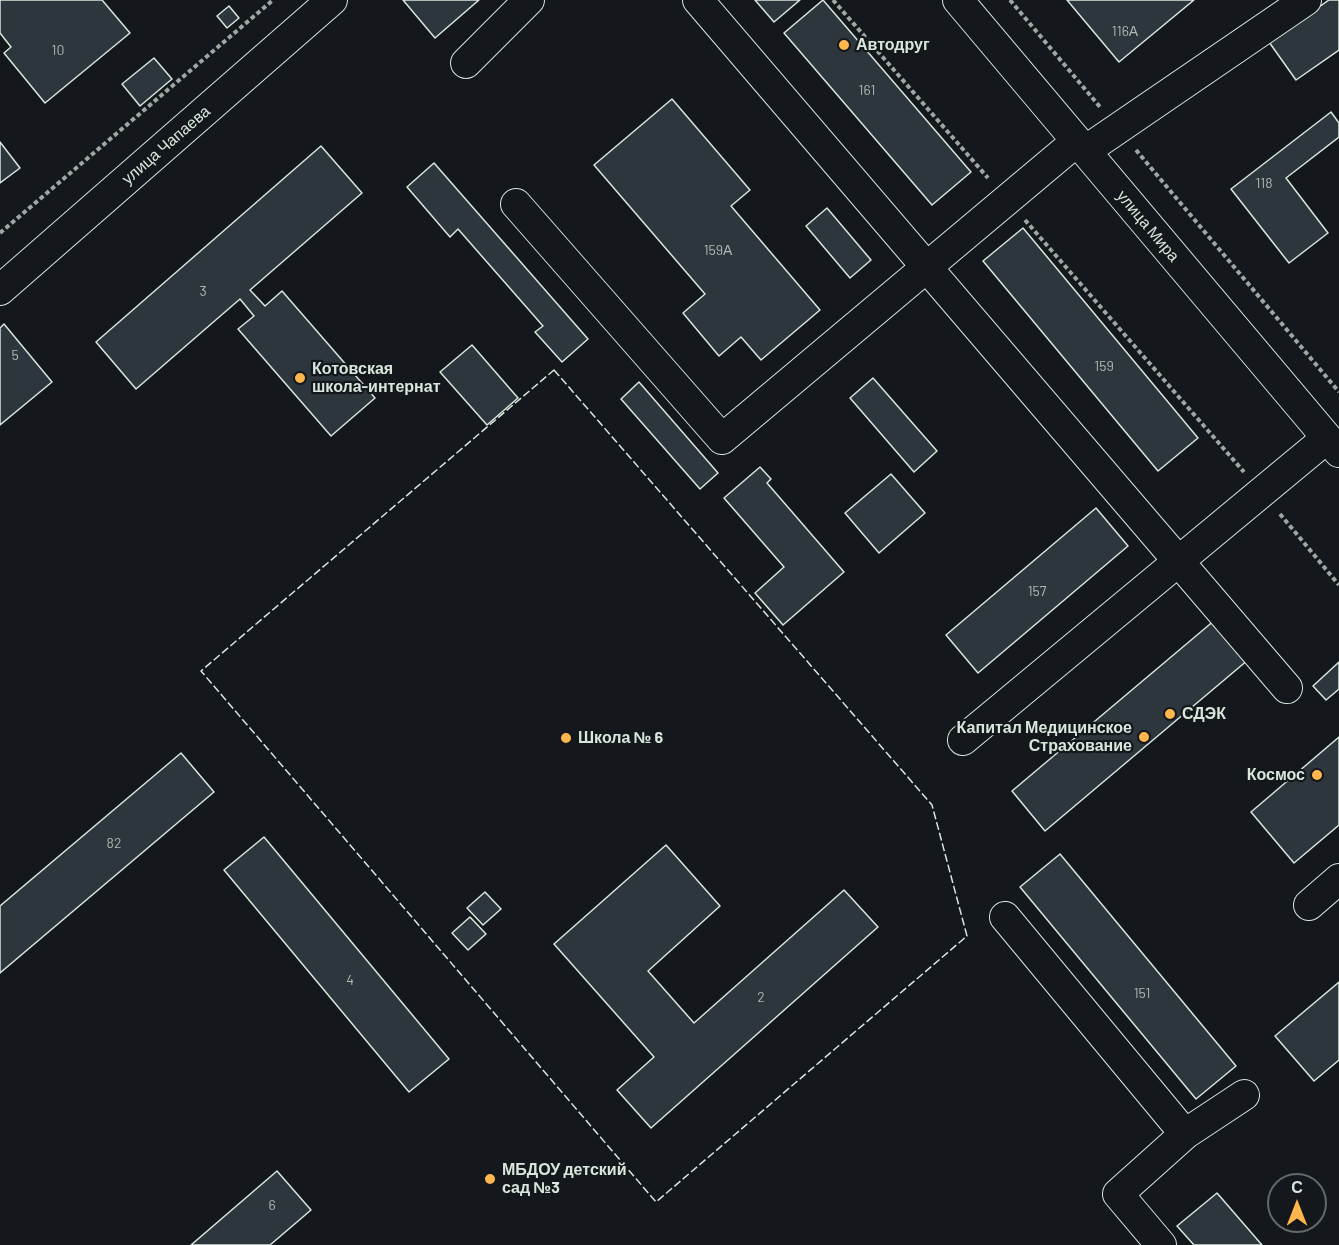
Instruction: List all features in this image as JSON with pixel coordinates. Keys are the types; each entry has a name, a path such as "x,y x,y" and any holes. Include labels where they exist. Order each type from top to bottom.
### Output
{"street":[{"name":"улица Чапаева","path":"0,290 332,0"},
{"path":"466,63 529,0"},
{"path":"698,0 1287,688"},
{"name":"улица Мира","path":"958,0 1333,445"},
{"path":"516,204 722,439 1007,200 1081,146 1118,129 1306,0"},
{"path":"963,740 1262,492 1333,445"},
{"path":"1309,905 1339,879"},
{"path":"1005,917 1185,1134"},
{"path":"1161,1245 1118,1194 1185,1134 1244,1095"}],"path":[{"path":"0,234 273,0"},
{"path":"833,0 1262,492 1339,585"},
{"path":"1010,0 1339,392"}],"building":[{"path":"0,0 102,0 130,33 45,103 4,53 11,47 0,33"},
{"path":"403,0 479,0 435,38"},
{"path":"755,0 800,0 774,22"},
{"path":"823,0 971,172 932,205 784,33"},
{"path":"1067,0 1194,0 1119,62"},
{"path":"1329,0 1339,0 1339,50 1296,80 1269,42"},
{"path":"229,6 239,18 227,28 217,16"},
{"path":"154,58 172,79 140,106 122,84"},
{"path":"672,99 750,190 731,206 820,310 761,360 741,337 719,356 683,313 705,294 594,165"},
{"path":"1331,112 1339,123 1339,137 1286,178 1328,233 1289,263 1231,189"},
{"path":"0,142 20,168 0,183"},
{"path":"321,146 362,193 250,290 265,306 282,291 375,398 331,436 238,329 254,316 240,299 136,389 96,342"},
{"path":"434,163 588,339 562,362 535,332 543,326 458,229 450,237 407,187"},
{"path":"827,208 871,260 850,278 806,226"},
{"path":"1023,228 1198,438 1158,471 983,261"},
{"path":"4,324 52,382 0,425 0,328"},
{"path":"472,345 518,398 487,425 440,372"},
{"path":"873,378 937,451 914,472 850,398"},
{"path":"639,382 718,473 700,489 621,399"},
{"path":"760,467 771,479 767,483 844,572 783,625 755,593 784,567 724,498"},
{"path":"891,474 925,513 879,553 845,513"},
{"path":"1096,508 1128,546 978,673 946,635"},
{"path":"1222,614 1255,654 1045,831 1012,791"},
{"path":"1339,662 1339,689 1326,700 1313,686"},
{"name":"Космос","path":"1339,737 1339,825 1294,863 1251,812"},
{"path":"181,753 214,792 0,973 0,906"},
{"path":"264,837 449,1059 409,1092 224,870"},
{"path":"666,845 720,906 648,971 694,1023 844,890 878,927 651,1128 617,1090 654,1057 554,944"},
{"path":"1060,854 1236,1066 1196,1099 1020,887"},
{"path":"485,892 501,909 483,925 467,908"},
{"path":"470,917 486,934 468,950 452,933"},
{"path":"1339,982 1339,1060 1314,1081 1275,1036"},
{"path":"277,1171 311,1210 270,1245 191,1245"},
{"path":"1217,1193 1262,1245 1194,1245 1177,1226"}],"fence":[{"path":"554,370 932,805 967,936 656,1202 201,671 554,370"}],"place":[{"name":"Автодруг","path":"844,45"},
{"name":"Котовская школа-интернат","path":"300,378"},
{"name":"СДЭК","path":"1170,714"},
{"name":"Капитал Медицинское Страхование","path":"1144,737"},
{"name":"Школа № 6","path":"566,738"},
{"name":"Космос","path":"1317,775"},
{"name":"МБДОУ детский сад №3","path":"490,1179"}]}
